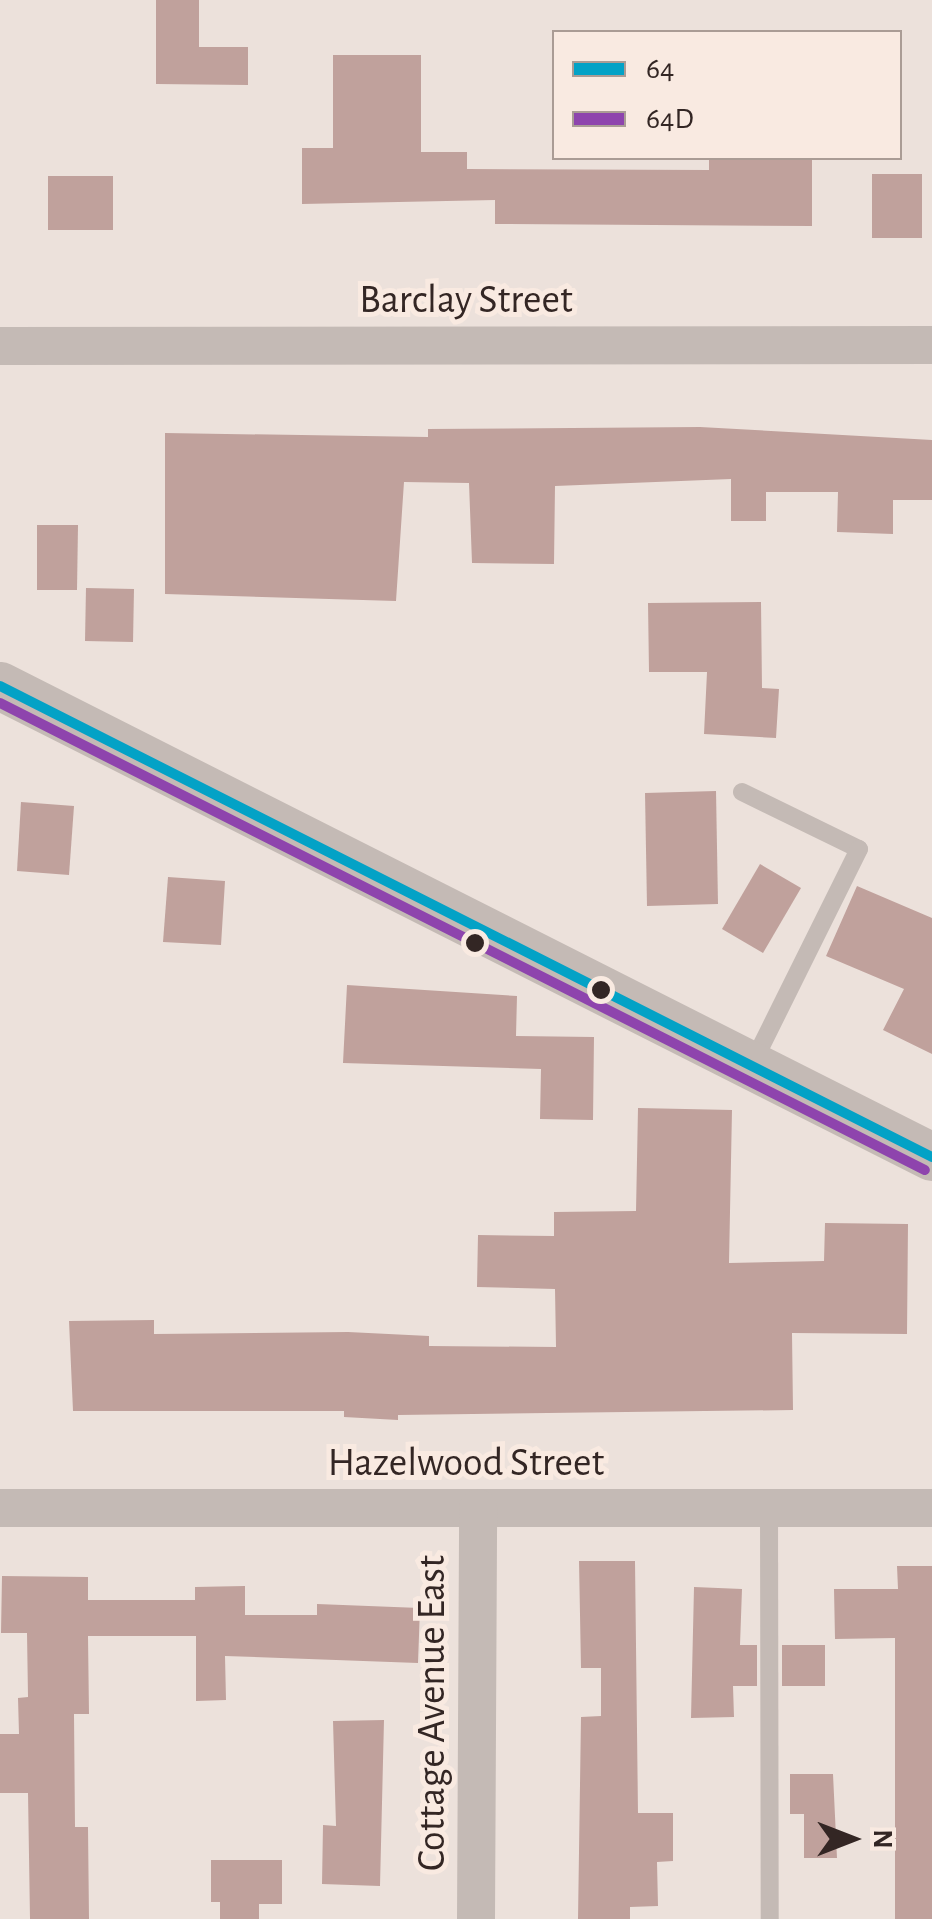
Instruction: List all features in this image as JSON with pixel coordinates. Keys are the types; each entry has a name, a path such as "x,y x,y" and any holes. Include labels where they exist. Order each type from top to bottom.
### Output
{"street":[{"name":"Barclay Street","path":"0,346 932,345"},
{"path":"0,686 932,1157"},
{"name":"Hazelwood Street","path":"0,1508 932,1508"},
{"name":"Cottage Avenue East","path":"476,1919 478,1508"}],"lane":[{"path":"742,792 859,848 752,1064"},
{"path":"768,1508 770,1919"}],"building":[{"path":"156,0 199,0 199,47 248,47 248,85 156,84"},
{"path":"333,55 421,55 421,152 467,152 467,169 709,170 709,160 812,160 812,226 495,224 495,200 302,204 302,148 333,148"},
{"path":"872,174 922,174 922,238 872,238"},
{"path":"48,176 113,176 113,230 48,230"},
{"path":"700,427 932,440 932,500 893,500 893,534 837,532 838,492 766,492 766,521 731,521 731,479 555,486 554,564 472,563 469,483 404,482 396,601 165,594 165,433 428,437 428,429"},
{"path":"37,525 78,525 77,590 37,590"},
{"path":"86,588 134,589 133,642 85,641"},
{"path":"761,602 762,688 779,689 776,738 704,734 707,672 649,672 648,603"},
{"path":"716,791 718,904 647,906 645,793"},
{"path":"21,802 74,806 69,875 17,871"},
{"path":"760,864 801,888 763,953 722,929"},
{"path":"168,877 225,881 221,945 163,942"},
{"path":"857,886 932,918 932,1054 883,1030 904,989 826,956"},
{"path":"347,985 517,996 516,1036 594,1037 593,1120 540,1119 541,1069 343,1063"},
{"path":"638,1108 732,1110 729,1263 824,1261 825,1223 908,1224 907,1334 792,1333 793,1410 398,1415 398,1420 344,1417 344,1411 73,1411 69,1321 154,1320 154,1334 348,1332 429,1336 429,1346 556,1347 555,1289 477,1287 478,1235 554,1236 554,1212 636,1211"},
{"path":"579,1561 635,1561 638,1813 673,1813 673,1861 657,1862 658,1906 630,1907 630,1919 578,1919 581,1717 601,1716 601,1668 581,1668"},
{"path":"897,1566 932,1566 932,1919 895,1919 895,1638 835,1639 834,1589 898,1589"},
{"path":"2,1576 88,1577 88,1600 195,1600 195,1587 245,1586 245,1615 317,1615 317,1604 420,1608 418,1663 225,1656 226,1700 196,1701 196,1636 88,1636 89,1714 74,1714 75,1827 88,1827 89,1919 30,1919 28,1793 0,1793 0,1734 19,1734 18,1698 28,1697 27,1633 1,1633"},
{"path":"694,1587 742,1589 740,1645 757,1645 757,1686 733,1686 734,1717 691,1718"},
{"path":"782,1645 825,1645 825,1686 782,1686"},
{"path":"384,1720 380,1886 322,1884 323,1825 336,1826 333,1721"},
{"path":"790,1774 833,1774 837,1858 804,1858 804,1814 790,1814"},
{"path":"211,1860 282,1860 282,1904 259,1904 259,1919 220,1919 220,1902 211,1902"}],"transit line":[{"name":"64","path":"0,686 932,1157"},
{"name":"64D","path":"0,703 925,1170"}]}
